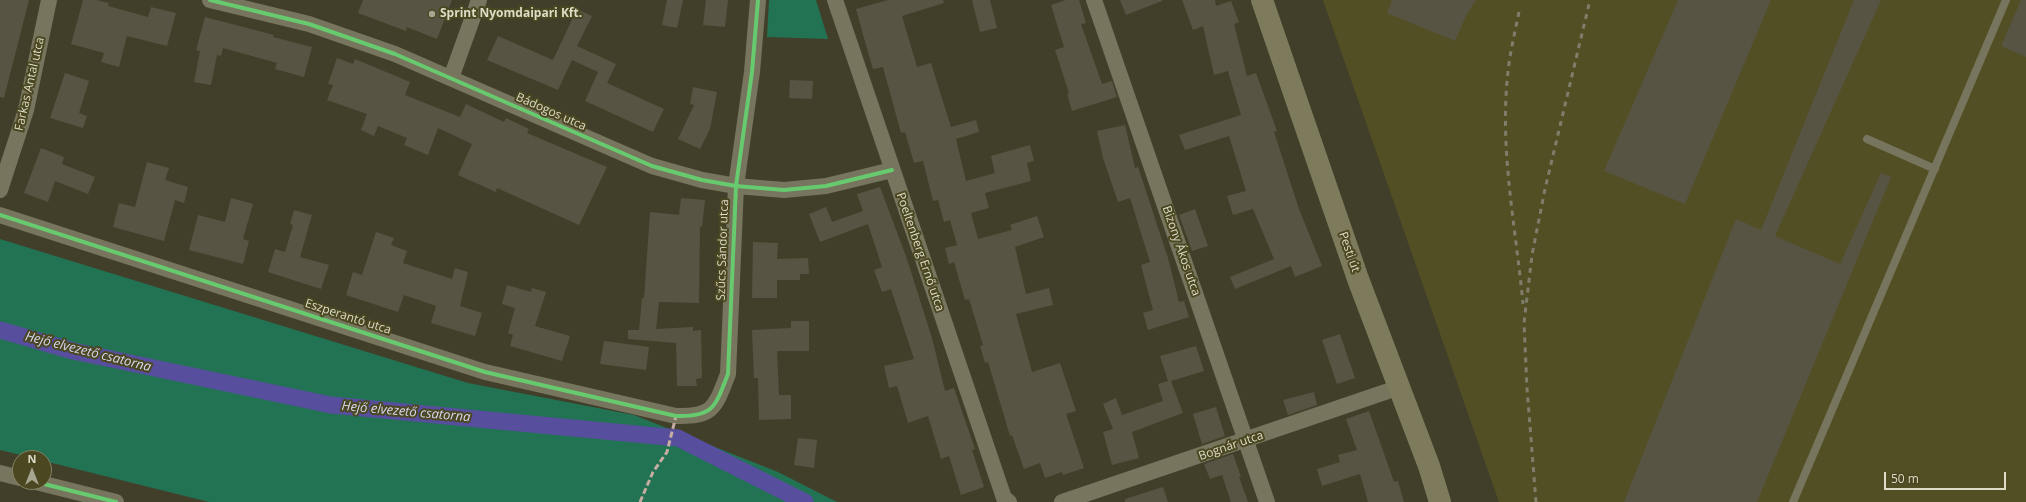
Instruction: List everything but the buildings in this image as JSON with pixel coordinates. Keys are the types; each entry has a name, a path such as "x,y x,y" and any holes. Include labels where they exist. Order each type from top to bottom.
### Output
{"main road":[{"name":"Pesti út","path":"1262,0 1358,279 1400,387 1429,466 1440,502"}],"street":[{"name":"Farkas Antal utca","path":"0,190 26,110 49,0"},
{"name":"Bádogos utca","path":"210,0 309,24 395,54 652,166 702,180 736,186 784,190 826,186 892,170"},
{"path":"451,78 479,0"},
{"name":"Szűcs Sándor utca","path":"696,416 709,410 718,399 728,374 736,186 752,72 758,0"},
{"name":"Poeltenberg Ernő utca","path":"835,0 1004,498 1009,502"},
{"name":"Bizony Ákos utca","path":"1094,0 1267,502"},
{"name":"Eszperantó utca","path":"0,215 485,372 676,416 696,416"},
{"name":"Bognár utca","path":"1062,502 1246,441 1400,387"},
{"path":"0,473 12,476"},
{"path":"52,486 116,502"}],"lane":[{"path":"1793,502 2006,0"},
{"path":"1867,139 1935,169"}],"shaded area":[{"path":"1323,0 2026,0 2026,502 1499,502"}],"green space":[{"path":"769,0 816,0 828,39 767,37"},
{"path":"0,239 468,383 634,415 778,472 837,502 209,502 52,463 52,450 12,450 12,453 0,450"}],"waterway":[{"name":"Hejő elvezető csatorna","path":"0,330 73,351 331,405 678,438 805,502"}],"railway":[{"path":"1536,502 1527,388 1524,323 1532,255 1545,189 1590,0"},
{"path":"1519,12 1508,72 1506,130 1507,159 1523,304"}],"marked path":[{"path":"640,502 653,472 667,452 676,416"}],"cycle path":[{"path":"210,0 309,24 395,54 652,166 702,180 736,186 784,190 826,186 892,170"},
{"path":"0,215 485,372 676,416 689,416 706,412 716,402 728,374 736,186 752,72 758,0"},
{"path":"52,486 116,502"}],"place":[{"name":"Sprint Nyomdaipari Kft.","path":"432,14"}]}
